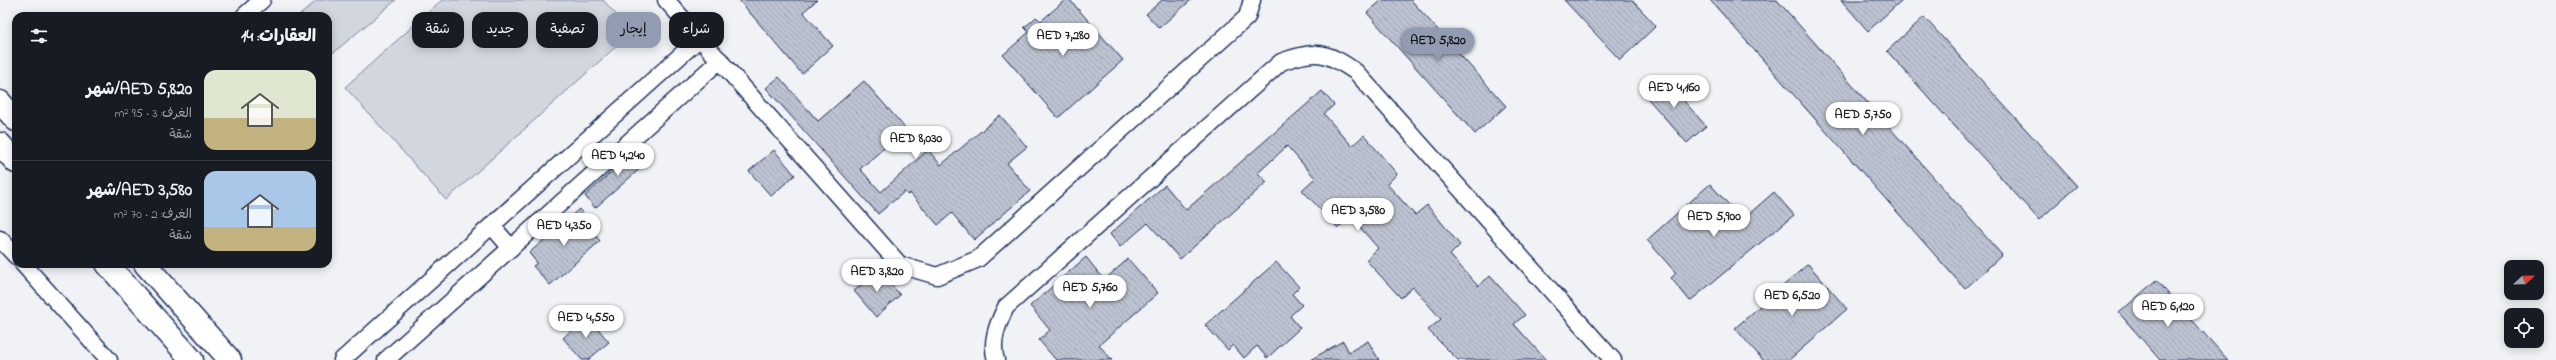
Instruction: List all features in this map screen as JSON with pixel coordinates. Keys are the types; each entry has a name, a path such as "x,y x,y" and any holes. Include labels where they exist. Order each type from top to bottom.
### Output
{"main road":[{"path":"0,102 12,116"},
{"path":"0,144 12,158"},
{"path":"111,268 192,360"},
{"path":"148,268 230,360"}],"street":[{"path":"248,12 262,0"},
{"path":"666,0 677,12"},
{"path":"709,48 900,265 937,276 978,259 1247,16 1252,0"},
{"path":"342,360 689,48"},
{"path":"996,360 994,355 996,328 1006,307 1281,62 1306,53 1334,57 1356,72 1613,360"},
{"path":"386,360 720,60"},
{"path":"492,226 511,248"},
{"path":"0,239 12,252"},
{"path":"27,268 109,360"}],"shaded area":[{"path":"317,0 396,0 333,53 332,12 303,12"},
{"path":"442,0 603,0 614,12 606,12 606,48 614,48 446,200 345,87 412,27 412,48 464,48 464,12 429,12"}],"building":[{"path":"739,0 817,0 803,12 833,46 802,74"},
{"path":"1065,0 1070,0 1123,60 1058,118 1003,55 1029,32 1024,27 1036,17 1041,21"},
{"path":"1162,0 1191,0 1159,28 1146,14"},
{"path":"1382,0 1411,0 1506,106 1475,134 1367,13"},
{"path":"1564,0 1632,0 1656,26 1620,60"},
{"path":"1710,0 1777,0 2002,255 1965,289"},
{"path":"1841,0 1902,0 1868,31"},
{"path":"1924,17 2077,186 2039,220 1887,51"},
{"path":"1661,75 1706,126 1687,143 1642,92"},
{"path":"779,77 818,121 864,81 906,129 860,169 881,192 928,150 941,165 1000,115 1027,147 1007,163 1030,191 974,240 952,213 938,225 910,193 908,195 904,192 878,214 766,88"},
{"path":"1322,91 1334,105 1324,114 1352,146 1364,135 1397,174 1387,184 1415,215 1427,205 1460,245 1450,255 1478,286 1490,276 1525,315 1514,324 1546,360 1458,360 1428,330 1441,319 1413,287 1401,298 1366,260 1378,248 1350,216 1338,228 1302,190 1315,178 1287,146 1258,173 1267,182 1180,259 1148,223 1120,247 1110,234 1165,185 1186,210"},
{"path":"640,146 651,159 595,208 585,196"},
{"path":"774,150 795,175 771,196 749,171"},
{"path":"1710,184 1741,218 1747,212 1749,214 1774,192 1794,215 1690,301 1671,278 1676,273 1647,240"},
{"path":"579,209 591,223 587,226 600,241 550,285 533,266 537,263 529,253"},
{"path":"1086,257 1104,280 1128,259 1158,293 1099,345 1112,360 1056,360 1039,340 1050,330 1030,306"},
{"path":"1276,262 1299,287 1292,294 1302,305 1290,316 1300,328 1267,358 1257,346 1244,358 1233,345 1228,350 1205,325"},
{"path":"1808,264 1847,309 1789,360 1763,360 1735,328"},
{"path":"879,270 900,295 876,317 854,291"},
{"path":"2156,280 2228,360 2160,360 2119,313"},
{"path":"587,316 609,342 588,360 582,360 563,338"},
{"path":"1343,341 1349,352 1368,341 1379,360 1310,360"}]}
